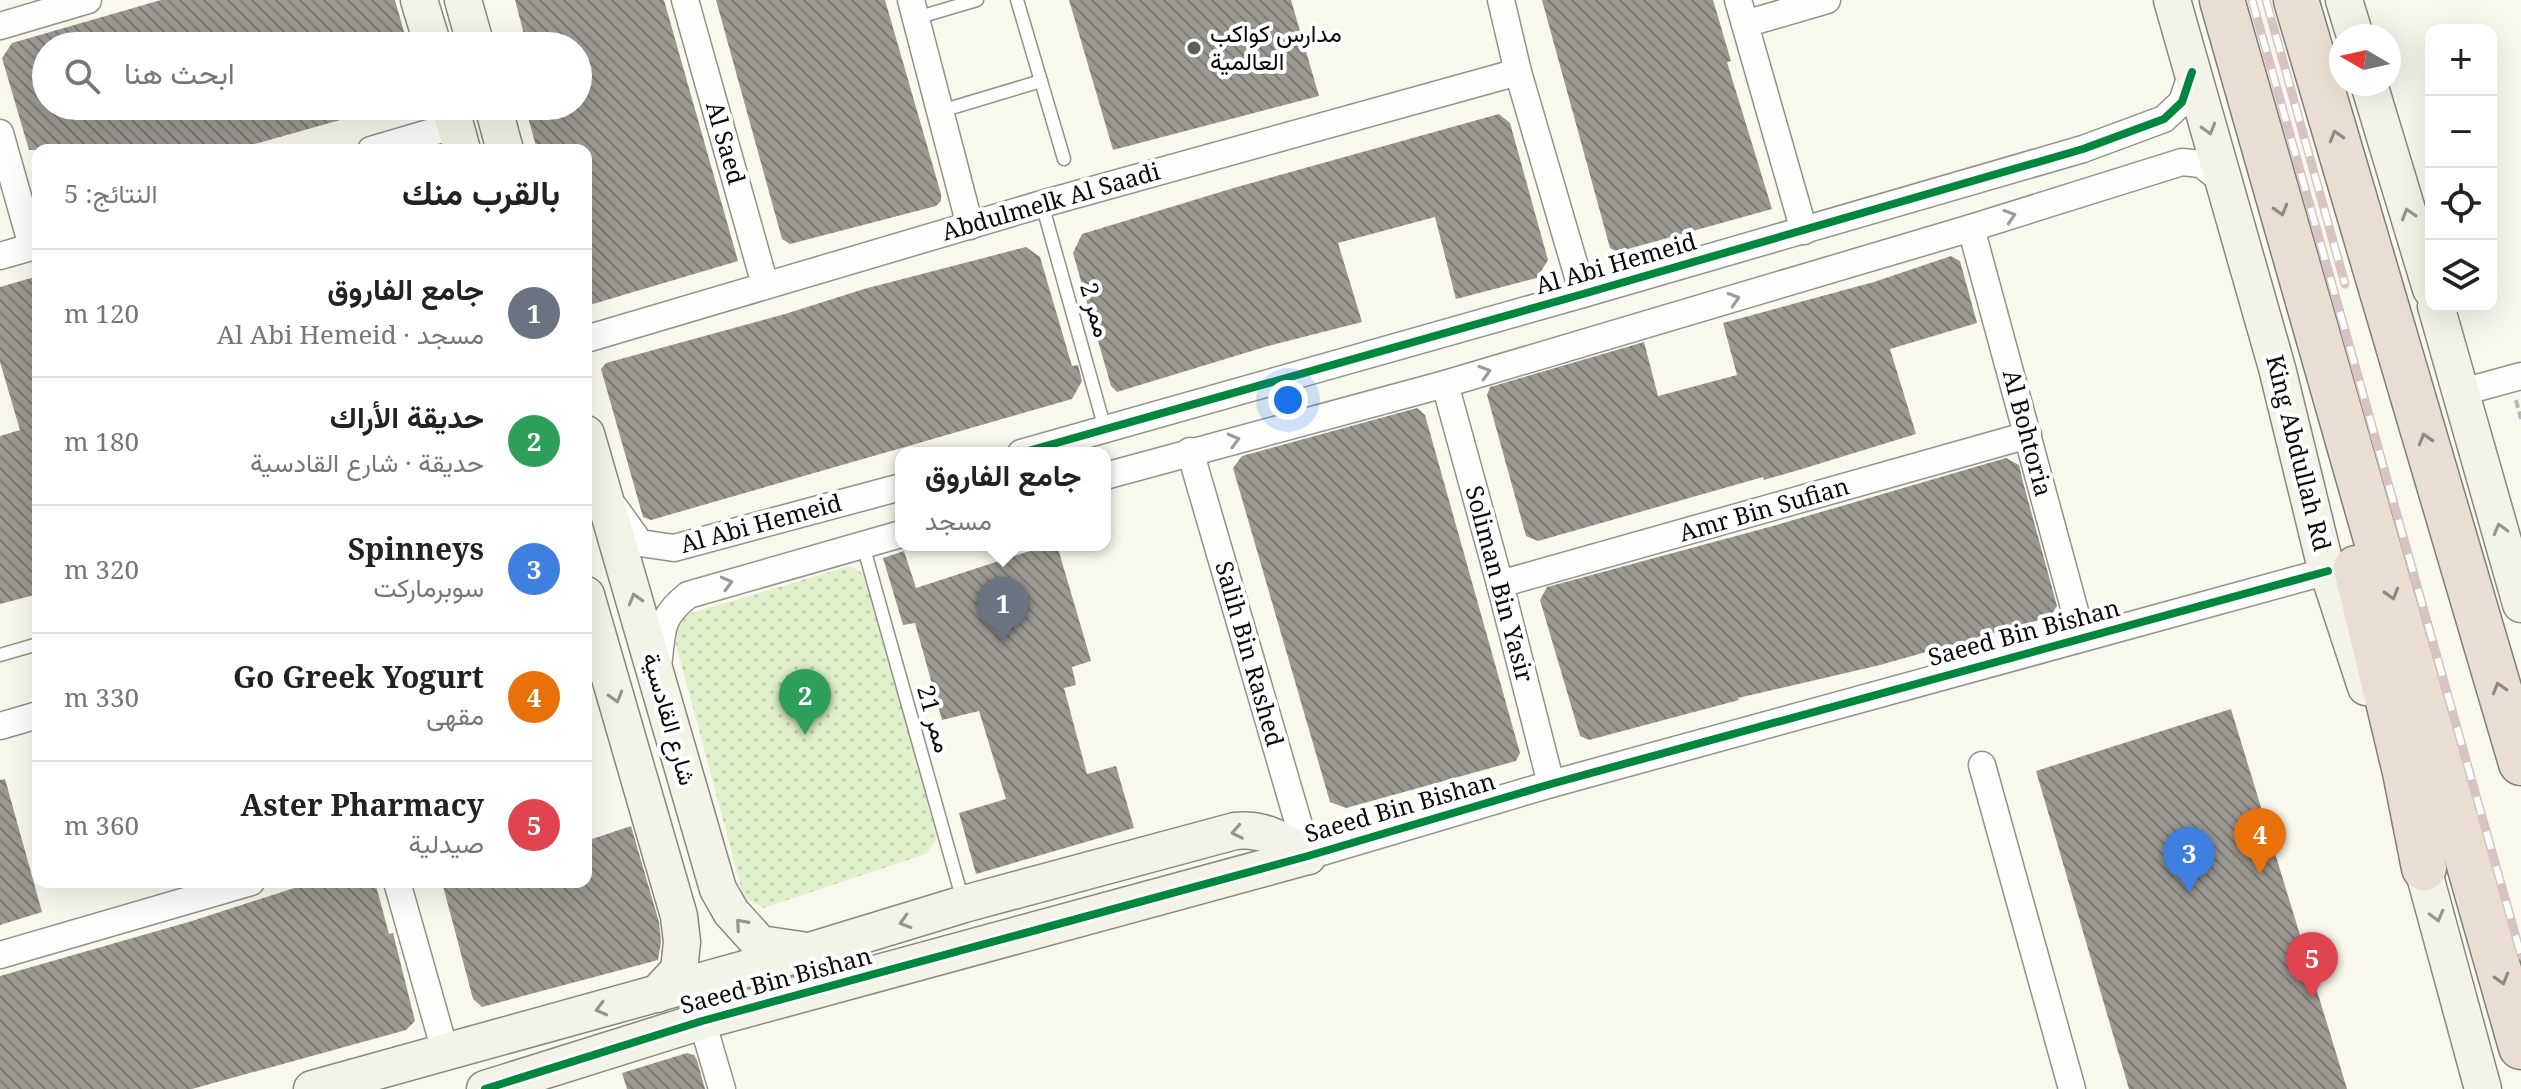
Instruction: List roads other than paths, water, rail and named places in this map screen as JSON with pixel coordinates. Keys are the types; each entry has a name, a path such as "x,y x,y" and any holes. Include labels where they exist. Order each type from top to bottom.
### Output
{"highway":[{"name":"King Abdullah Rd","path":"2222,0 2521,1047"},
{"path":"2296,0 2521,763"},
{"path":"2309,307 2317,387 2335,479 2405,772 2424,868"}],"street":[{"path":"0,26 88,0"},
{"path":"419,0 429,32"},
{"path":"463,0 472,32"},
{"name":"Al Saed","path":"685,0 765,285"},
{"path":"1501,0 1518,72 1583,294"},
{"path":"1804,231 1742,12 1827,0"},
{"name":"King Abdullah Rd","path":"2172,0 2277,368 2328,571 2424,868 2483,1089"},
{"path":"2344,0 2351,24"},
{"path":"913,9 970,226"},
{"name":"Abdulmelk Al Saadi","path":"592,337 1042,204 1518,72"},
{"name":"Al Abi Hemeid","path":"1042,447 1804,231 2113,138 2164,119 2182,102 2192,72"},
{"path":"2373,96 2425,269"},
{"path":"497,120 503,144"},
{"path":"393,144 456,127"},
{"path":"0,133 32,236"},
{"path":"2113,138 2128,156 2128,172 2124,180"},
{"path":"1111,474 1445,384 2182,162 2201,164 2224,182"},
{"name":"Al Bohtoria","path":"1971,228 2082,637"},
{"path":"0,256 32,247"},
{"path":"2438,312 2521,604"},
{"path":"2462,392 2521,376"},
{"name":"Soliman Bin Yasir","path":"1445,384 1551,784"},
{"name":"Amr Bin Sufian","path":"1500,584 2028,435"},
{"name":"Salih Bin Rashed","path":"1190,451 1308,856"},
{"name":"شارع القادسية","path":"592,455 718,889 731,912 760,944 810,951"},
{"name":"Al Abi Hemeid","path":"601,487 640,543 674,548 895,489"},
{"name":"Al Abi Hemeid","path":"657,678 664,620 671,609 688,595 895,536"},
{"name":"Saeed Bin Bishan","path":"485,1089 702,1021 1308,856 1551,784 2328,571"},
{"name":"شارع القادسية","path":"592,616 679,916 682,942 679,970 657,994"},
{"path":"0,726 32,717"},
{"path":"1982,765 2072,1089"},
{"name":"Saeed Bin Bishan","path":"312,1089 810,951 964,904 1235,831 1254,829 1308,856"},
{"path":"0,955 230,888"},
{"path":"399,888 445,1051"},
{"path":"702,1021 722,1089"}],"lane":[{"path":"913,9 977,0"},
{"path":"1017,0 1064,159"},
{"path":"941,111 1041,81"},
{"name":"ممر 2","path":"1042,204 1105,429"},
{"name":"ممر 21","path":"863,545 964,904"},
{"path":"0,655 32,646"}],"railway":[{"path":"2252,0 2521,955"},
{"path":"2266,0 2345,284"}],"place":[{"name":"مدارس كواكب العالمية","path":"1194,48"},
{"name":"جامع الفاروق","path":"1003,643"},
{"name":"حديقة الأراك","path":"805,735"},
{"name":"Go Greek Yogurt","path":"2260,874"},
{"name":"Spinneys","path":"2189,893"},
{"name":"Aster Pharmacy","path":"2312,998"}]}
